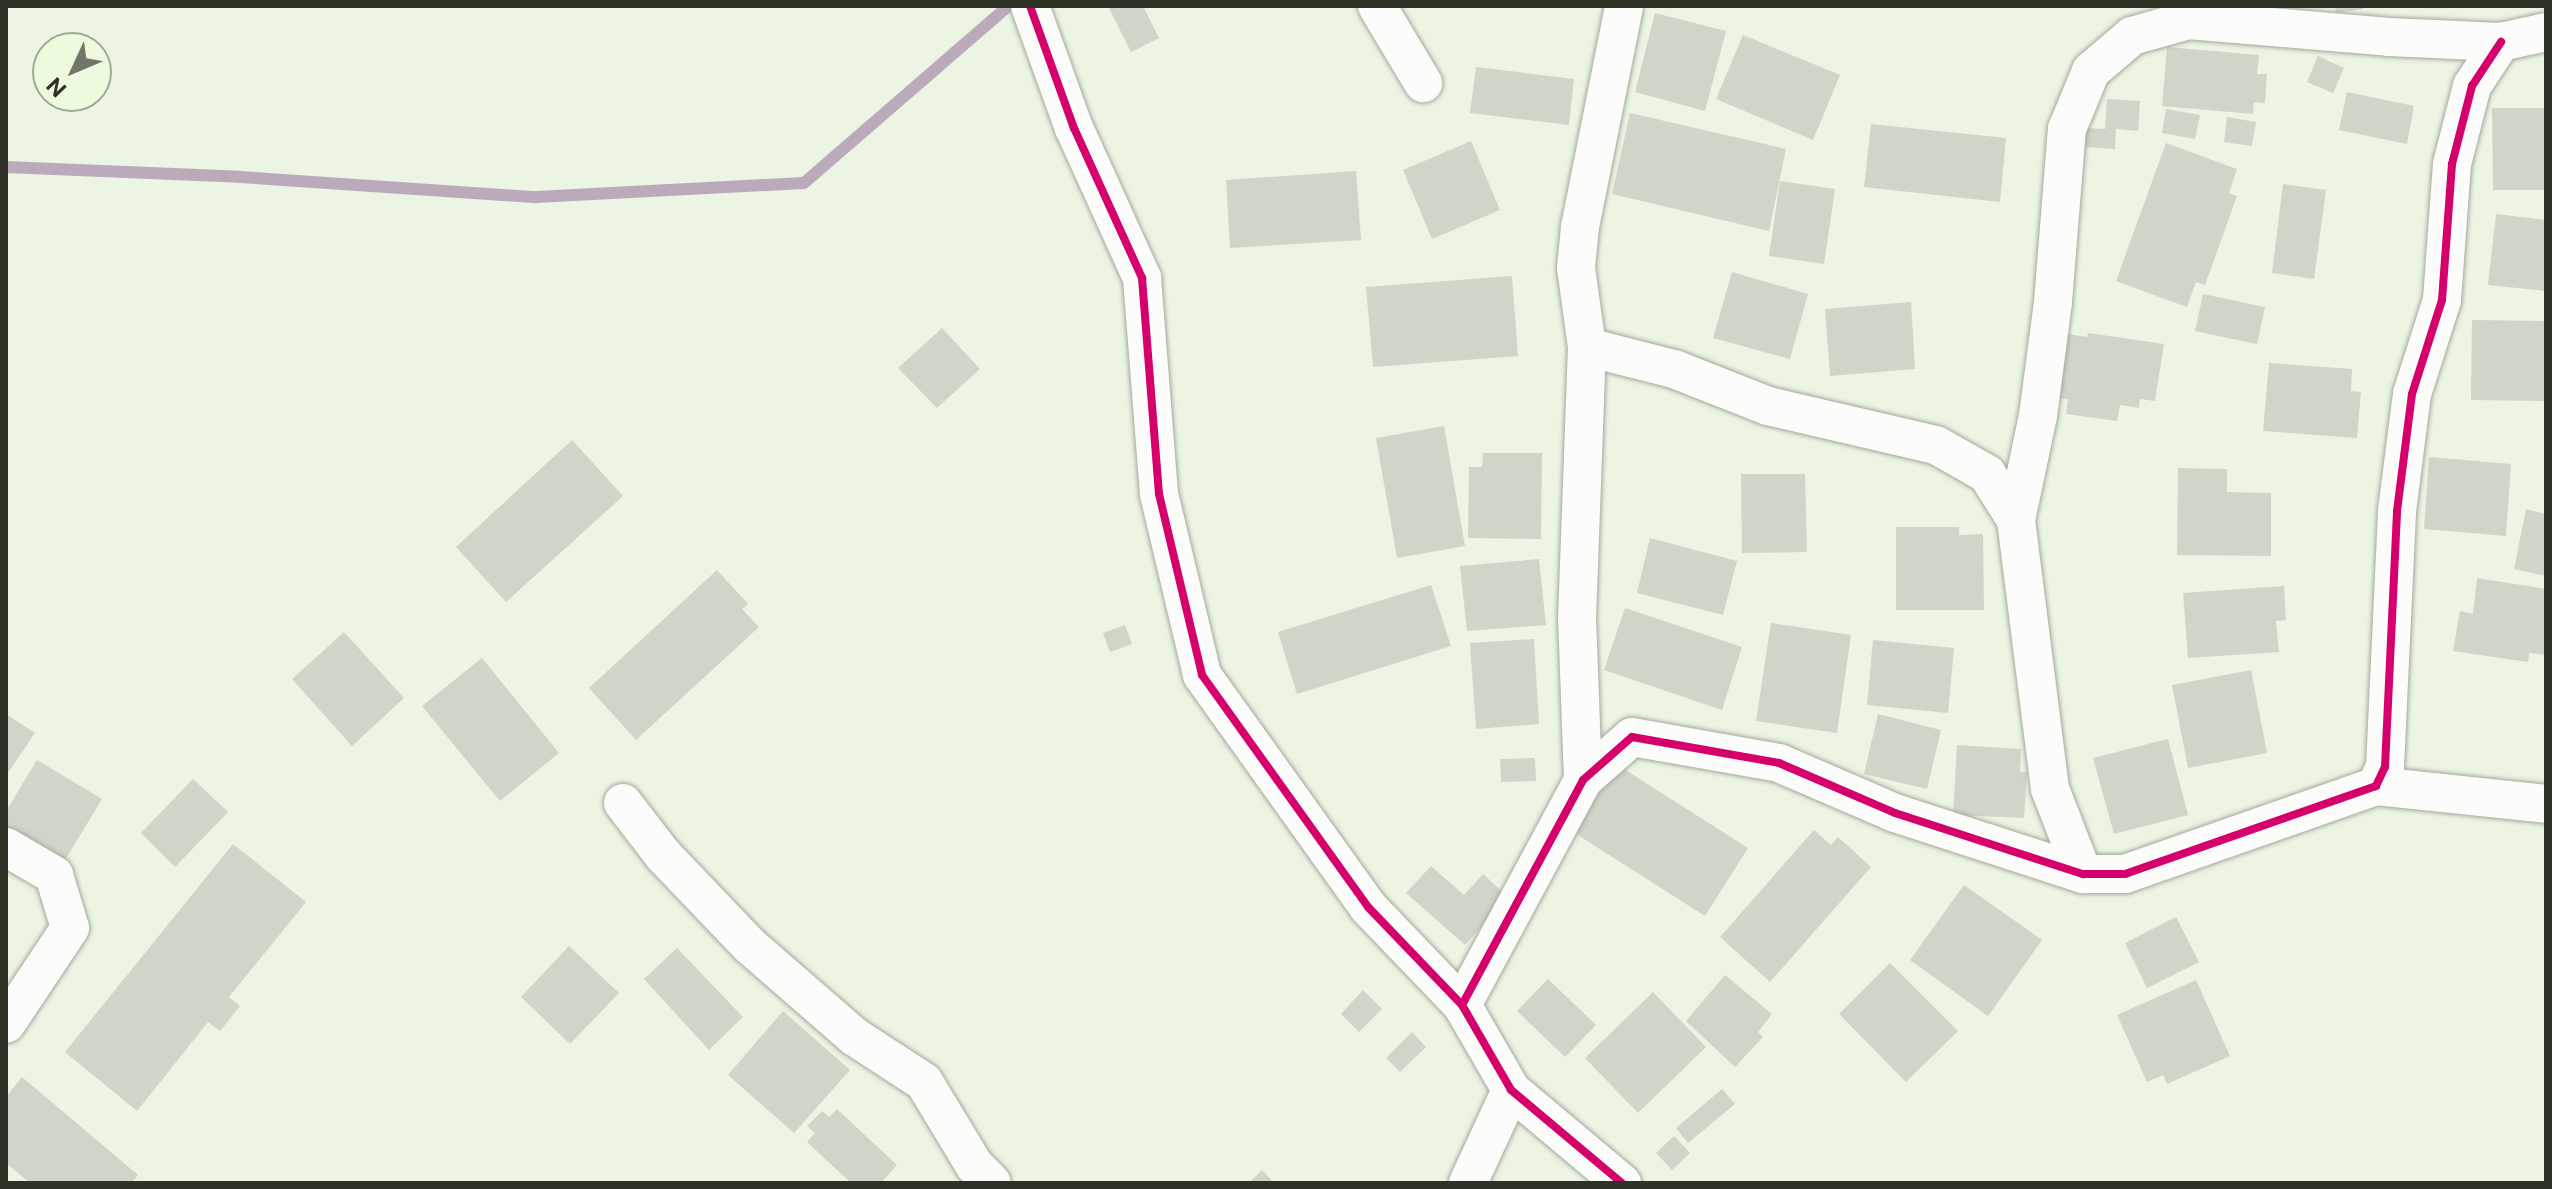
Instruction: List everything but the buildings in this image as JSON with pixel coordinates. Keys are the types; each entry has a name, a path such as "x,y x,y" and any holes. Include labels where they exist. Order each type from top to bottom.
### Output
{"street":[{"path":"1030,6 1074,128 1142,278 1159,494 1202,675 1368,907 1462,1005 1511,1090 1622,1183"},
{"path":"1377,6 1423,83"},
{"path":"1583,780 1577,619 1587,347 1576,268 1580,227 1624,6"},
{"path":"2083,874 2050,789 2016,520 2038,416 2053,302 2067,129 2091,71 2132,36 2188,20 2389,37 2501,42 2546,32"},
{"path":"2376,786 2385,767 2397,511 2412,394 2442,300 2452,164 2472,86 2501,42"},
{"path":"1587,347 1674,369 1768,406 1936,445 1987,474 2016,520"},
{"path":"1462,1005 1583,780 1632,737 1779,763 1895,813 2083,874 2125,874 2376,786 2546,804"},
{"path":"623,803 663,855 749,945 855,1037 924,1082 974,1165 992,1183"},
{"path":"6,847 54,875 70,928 6,1024"},
{"path":"1468,1183 1511,1090"}],"waterway":[{"path":"6,167 240,177 536,197 804,183 1008,6"}],"cycle path":[{"path":"1030,6 1074,128 1142,278 1159,494 1202,675 1368,907 1462,1005 1511,1090 1622,1183"},
{"path":"1462,1005 1583,780 1632,737 1779,763 1895,813 2083,874 2125,874 2376,786 2385,767 2397,511 2412,394 2442,300 2452,164 2472,86 2501,42"}]}
